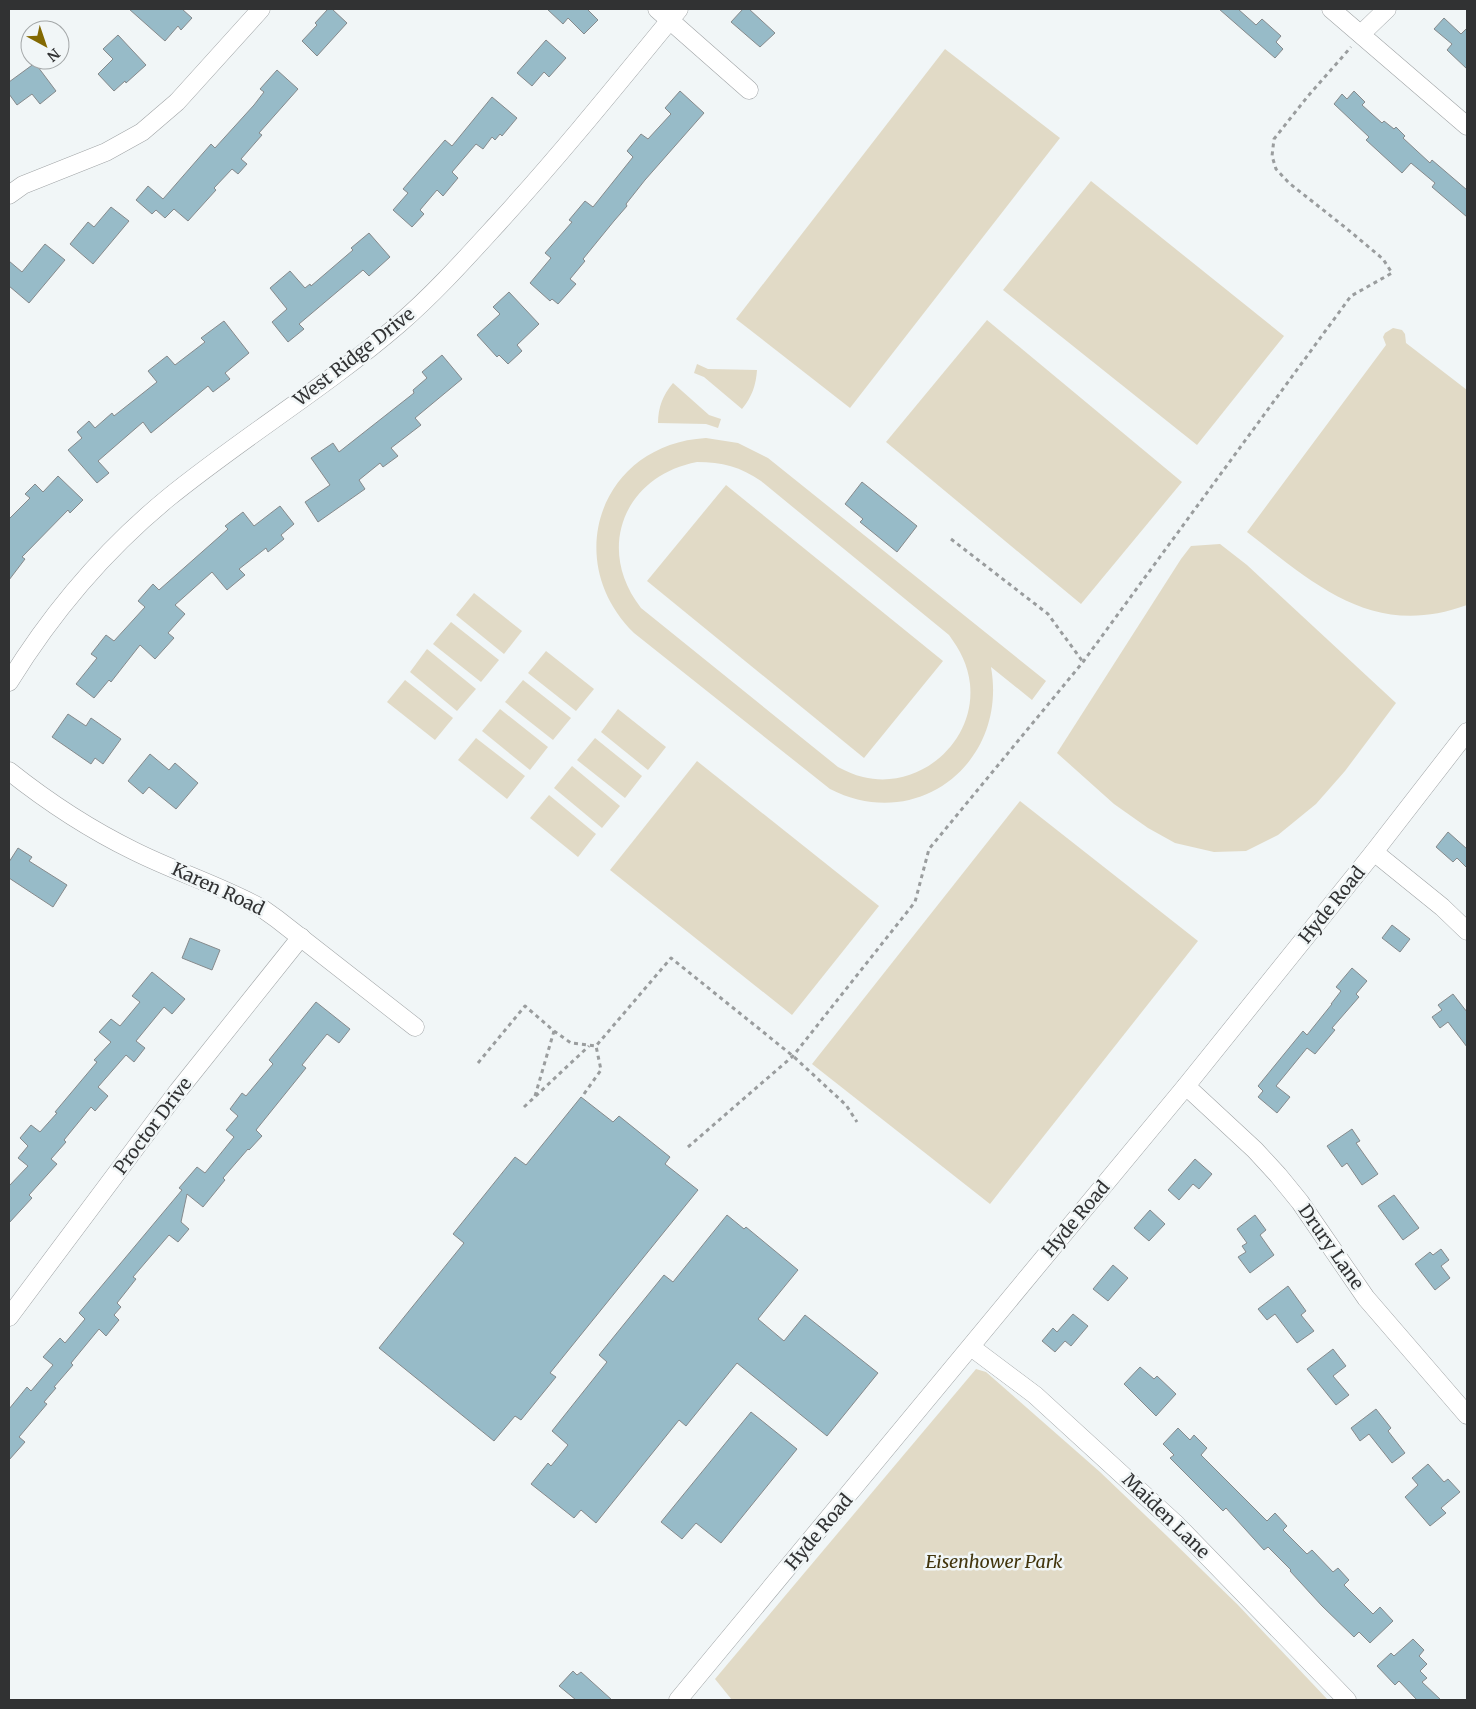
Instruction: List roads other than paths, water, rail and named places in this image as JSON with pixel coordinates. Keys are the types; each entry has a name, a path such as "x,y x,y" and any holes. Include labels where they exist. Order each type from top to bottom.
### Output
{"street":[{"path":"9,195 23,185 106,152 142,132 177,102 261,9"},
{"path":"1331,9 1467,126"},
{"path":"1361,34 1387,9"},
{"path":"668,13 749,90"},
{"name":"West Ridge Drive","path":"9,682 24,657 66,601 120,542 167,499 230,450 357,359 442,285 540,177 668,13"},
{"name":"Hyde Road","path":"678,1700 1186,1086 1374,852 1467,732"},
{"name":"Karen Road","path":"9,771 43,798 134,851 248,901 278,918 415,1026"},
{"path":"1374,852 1442,907 1467,931"},
{"name":"Proctor Drive","path":"9,1318 178,1091 301,937"},
{"name":"Drury Lane","path":"1186,1086 1236,1132 1278,1176 1300,1202 1366,1298 1467,1415"},
{"name":"Maiden Lane","path":"971,1347 1035,1395 1177,1525 1347,1700"}],"park label":[{"name":"Eisenhower Park","path":"994,1562"}]}
